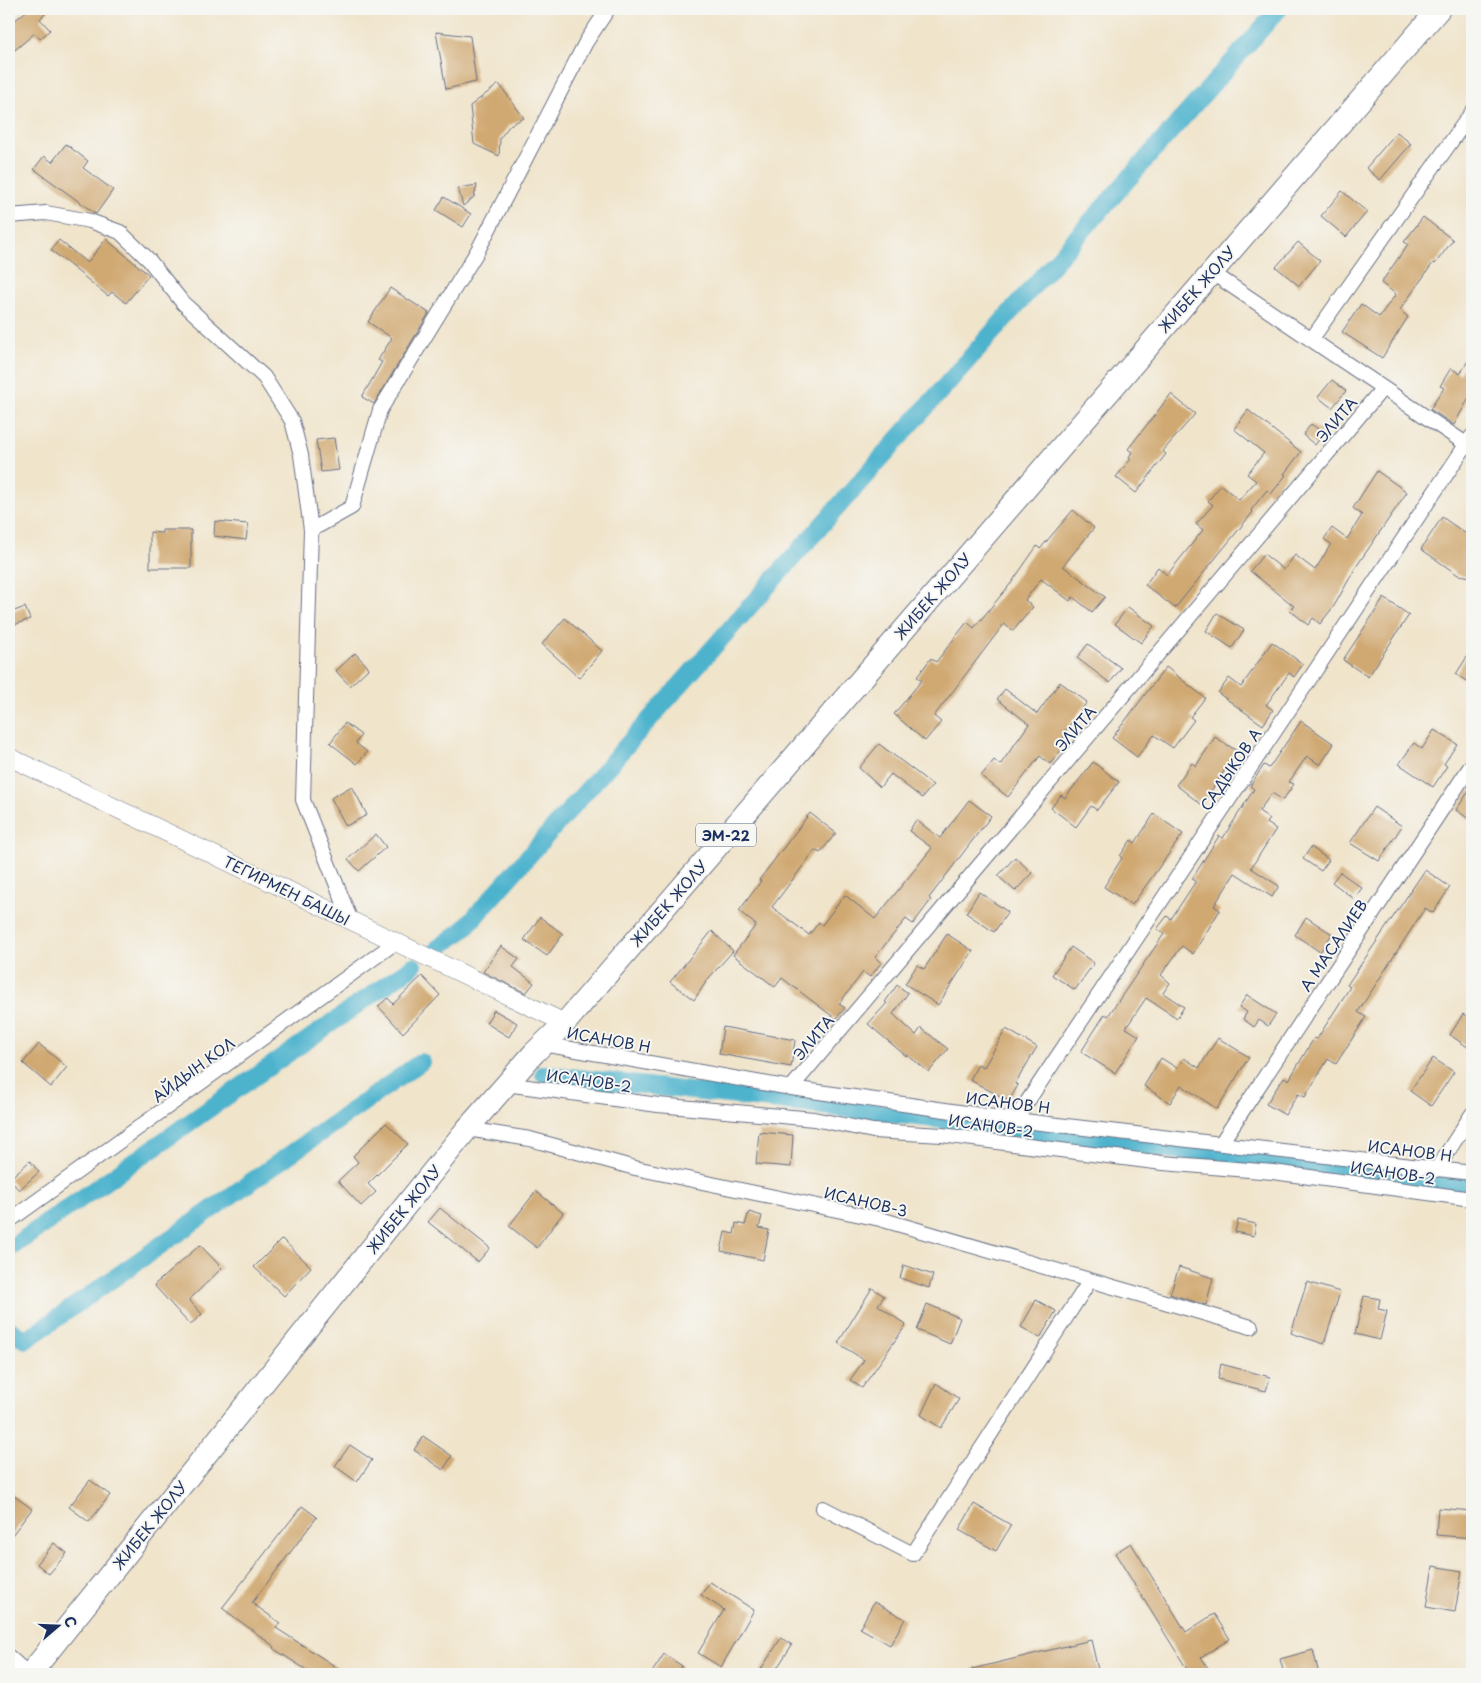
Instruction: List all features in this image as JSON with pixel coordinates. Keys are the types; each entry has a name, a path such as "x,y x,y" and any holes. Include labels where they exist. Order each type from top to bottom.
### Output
{"main road":[{"name":"ЖИБЕК ЖОЛУ","path":"29,1674 467,1129 506,1084 565,1023 1439,9"}],"street":[{"path":"311,530 352,507 380,410 478,250 586,42 608,9"},
{"path":"1311,340 1472,112"},
{"path":"9,216 46,213 90,221 120,232 149,260 183,303 264,377 292,421 301,455 311,530 303,800 351,921"},
{"path":"1211,272 1311,340 1470,443"},
{"name":"ЭЛИТА","path":"791,1088 1384,388"},
{"name":"САДЫКОВ А","path":"1015,1120 1470,443"},
{"name":"ТЕГИРМЕН БАШЫ","path":"9,757 565,1023"},
{"name":"А МАСАЛИЕВ","path":"1221,1143 1472,764"},
{"name":"АЙДЫН КОЛ","path":"9,1221 396,942"},
{"name":"ИСАНОВ Н","path":"543,1044 791,1088 1015,1120 1472,1173"},
{"name":"ИСАНОВ-2","path":"506,1084 658,1106 814,1119 873,1131 942,1135 1163,1163 1273,1172 1472,1200"},
{"path":"1436,1170 1472,1114"},
{"name":"ИСАНОВ-3","path":"467,1129 530,1139 635,1168 880,1219 1089,1282 1252,1327"},
{"path":"823,1508 913,1554 1089,1282"},
{"path":"9,1657 29,1674"}],"building":[{"path":"29,9 50,9 40,19 50,30 40,39 35,33 9,55 9,25"},
{"path":"436,32 470,36 476,82 446,89"},
{"path":"499,84 524,118 510,125 500,138 499,156 474,144 470,106"},
{"path":"1397,132 1411,144 1380,180 1366,168"},
{"path":"66,144 88,161 83,168 113,190 96,214 34,169 44,156 52,162"},
{"path":"477,185 474,197 463,206 458,188"},
{"path":"1342,191 1367,212 1346,237 1321,216"},
{"path":"444,197 471,214 463,227 436,210"},
{"path":"1423,217 1453,240 1435,264 1433,263 1400,310 1408,317 1382,358 1342,332 1361,304 1379,317 1396,294 1381,283 1408,244 1404,242"},
{"path":"106,239 149,275 126,303 112,292 108,296 51,250 59,240 87,263"},
{"path":"1298,242 1320,261 1299,286 1276,267"},
{"path":"390,288 429,313 374,404 362,397 382,362 378,360 392,338 368,322"},
{"path":"1472,354 1472,392 1454,425 1430,409 1444,388 1440,386 1451,368 1460,374"},
{"path":"1332,380 1346,391 1332,408 1318,397"},
{"path":"1171,394 1195,414 1163,451 1166,454 1136,493 1116,477 1131,459 1129,457 1132,452 1128,449"},
{"path":"1248,410 1301,452 1271,494 1267,490 1251,510 1253,512 1175,608 1145,585 1158,567 1167,575 1203,530 1196,524 1213,505 1208,501 1221,485 1239,500 1256,481 1247,474 1264,453 1234,429"},
{"path":"1311,424 1324,433 1315,445 1303,435"},
{"path":"334,438 339,470 321,472 316,440"},
{"path":"1377,471 1407,492 1356,567 1334,606 1320,624 1313,618 1308,625 1290,610 1294,606 1250,571 1264,554 1284,570 1295,555 1315,570 1331,544 1324,539 1332,528 1347,539 1362,515 1353,508"},
{"path":"1073,510 1094,528 1063,566 1105,597 1092,612 1073,597 1070,601 1041,579 1025,600 1033,607 1013,631 1004,624 934,716 941,722 925,741 894,714 922,680 917,677 931,658 936,662 967,622 974,628 1012,582 1037,546 1040,549"},
{"path":"1442,517 1472,538 1472,577 1458,575 1421,549"},
{"path":"215,521 248,524 246,540 214,536"},
{"path":"162,530 191,530 191,568 150,568 150,532 162,533"},
{"path":"1384,598 1409,615 1368,677 1343,660"},
{"path":"25,607 30,619 9,627 9,613"},
{"path":"1128,607 1154,626 1141,643 1115,624"},
{"path":"1217,613 1244,630 1232,648 1206,631"},
{"path":"565,618 602,651 579,678 542,644"},
{"path":"1272,642 1303,664 1294,677 1289,673 1266,705 1273,710 1263,725 1218,693 1229,678 1241,687"},
{"path":"1088,644 1121,668 1110,683 1077,658"},
{"path":"1472,649 1472,685 1456,674"},
{"path":"355,653 369,668 350,686 336,671"},
{"path":"1166,667 1205,698 1190,717 1194,720 1173,748 1154,735 1137,757 1112,738"},
{"path":"1060,682 1087,702 1065,731 1067,733 1057,746 1062,749 1050,764 1040,756 1008,797 981,776 994,760 1000,765 1029,724 997,699 1005,689 1037,714"},
{"path":"1301,721 1334,744 1320,765 1307,756 1289,782 1294,784 1283,800 1272,793 1259,811 1270,819 1267,823 1276,829 1251,868 1279,886 1272,897 1235,873 1214,906 1220,910 1193,954 1182,946 1161,975 1170,983 1163,993 1184,1007 1177,1018 1146,998 1126,1028 1139,1036 1115,1073 1081,1052 1105,1014 1108,1016 1164,934 1157,929 1167,916 1171,919 1196,881 1192,879 1219,836 1223,838 1254,789 1250,786 1264,765 1269,768"},
{"path":"345,723 361,735 356,743 367,752 357,764 330,743"},
{"path":"1434,730 1457,744 1444,764 1447,766 1433,787 1399,764 1414,743 1422,749"},
{"path":"1215,737 1237,751 1202,805 1176,785 1192,763 1196,766"},
{"path":"879,744 933,785 922,798 891,774 880,787 859,768"},
{"path":"1093,762 1119,782 1097,810 1091,806 1076,827 1051,808 1061,795 1065,798"},
{"path":"352,786 367,815 346,826 331,798"},
{"path":"1472,787 1472,821 1456,810"},
{"path":"969,800 991,816 929,898 931,900 913,924 906,919 875,957 881,963 870,977 863,972 839,1004 845,1008 836,1019 782,978 775,987 733,955 756,925 739,911 761,881 759,880 810,813 836,833 820,853 815,850 772,907 809,935 819,922 822,925 845,895 875,919 932,848 909,831 916,820 940,838"},
{"path":"1374,807 1402,826 1379,861 1350,843"},
{"path":"1154,814 1183,834 1132,905 1104,887 1122,858 1120,856 1131,840 1135,843"},
{"path":"376,834 386,847 359,871 348,859"},
{"path":"1311,847 1329,860 1321,871 1303,859"},
{"path":"1015,857 1032,873 1015,891 998,876"},
{"path":"1425,870 1450,887 1433,913 1425,908 1358,1012 1366,1017 1336,1064 1328,1059 1305,1097 1298,1094 1285,1115 1266,1104 1284,1077 1289,1080 1314,1038 1317,1039 1350,987 1347,985"},
{"path":"1340,872 1362,888 1354,899 1332,882"},
{"path":"979,892 1008,912 994,932 966,913"},
{"path":"540,917 563,934 547,956 524,940"},
{"path":"1306,917 1332,934 1320,952 1295,935"},
{"path":"712,931 733,951 708,979 694,1000 670,982"},
{"path":"947,934 973,951 938,1005 905,984 917,965 924,969"},
{"path":"501,946 519,959 513,967 534,983 526,993 483,972"},
{"path":"1071,947 1094,963 1075,990 1052,975"},
{"path":"422,976 440,995 403,1033 378,1006 388,998 393,1004"},
{"path":"897,985 908,993 893,1014 916,1035 921,1028 948,1049 929,1072 906,1056 868,1024 887,1003 885,1002"},
{"path":"1247,995 1276,1014 1268,1026 1259,1020 1254,1027 1243,1019 1247,1012 1239,1007"},
{"path":"494,1010 517,1023 509,1037 486,1023"},
{"path":"1463,1014 1472,1020 1472,1050 1450,1035"},
{"path":"723,1027 795,1040 791,1067 719,1054"},
{"path":"1006,1029 1037,1047 1015,1084 1018,1085 1009,1101 970,1080 978,1064 984,1067"},
{"path":"1218,1038 1249,1057 1217,1109 1181,1085 1170,1103 1144,1086 1161,1058 1177,1068 1184,1058 1199,1068"},
{"path":"39,1044 67,1067 51,1087 23,1063"},
{"path":"1433,1058 1454,1072 1431,1106 1410,1091"},
{"path":"386,1123 408,1144 368,1184 376,1192 361,1206 338,1181 358,1162 353,1156"},
{"path":"759,1132 793,1135 791,1167 756,1164"},
{"path":"30,1161 39,1172 19,1190 9,1179"},
{"path":"536,1191 563,1213 537,1248 509,1226"},
{"path":"440,1208 490,1248 478,1262 428,1222"},
{"path":"749,1212 762,1216 759,1228 769,1230 763,1260 721,1251 725,1232 734,1234 736,1223 745,1225"},
{"path":"1238,1220 1256,1224 1254,1236 1235,1232"},
{"path":"282,1239 311,1267 284,1296 254,1267"},
{"path":"200,1245 222,1268 189,1300 202,1314 190,1325 154,1285"},
{"path":"904,1265 933,1275 929,1288 900,1278"},
{"path":"1179,1267 1213,1278 1206,1305 1170,1294"},
{"path":"1307,1282 1340,1292 1324,1344 1291,1333"},
{"path":"872,1288 884,1296 878,1305 906,1325 862,1388 850,1380 864,1360 838,1343"},
{"path":"1364,1296 1380,1299 1378,1309 1387,1311 1380,1340 1355,1334"},
{"path":"1036,1300 1056,1311 1040,1338 1021,1327"},
{"path":"927,1304 960,1318 950,1344 917,1330"},
{"path":"1221,1364 1270,1377 1266,1391 1218,1379"},
{"path":"936,1383 959,1399 941,1428 921,1415"},
{"path":"423,1436 452,1456 443,1470 414,1450"},
{"path":"350,1445 372,1460 357,1482 335,1466"},
{"path":"90,1480 110,1495 89,1522 69,1507"},
{"path":"9,1492 32,1509 9,1539"},
{"path":"974,1504 1011,1525 996,1551 959,1530"},
{"path":"302,1506 317,1517 252,1603 280,1623 276,1628 347,1674 313,1674 274,1649 275,1647 222,1608"},
{"path":"1438,1508 1472,1511 1472,1538 1436,1535"},
{"path":"54,1543 67,1553 49,1574 37,1564"},
{"path":"1131,1543 1186,1632 1214,1614 1230,1639 1201,1657 1212,1674 1190,1674 1115,1553"},
{"path":"1433,1566 1462,1571 1455,1612 1426,1607"},
{"path":"710,1582 754,1610 721,1667 698,1653 724,1610 701,1595"},
{"path":"874,1602 905,1619 890,1645 860,1628"},
{"path":"781,1638 792,1645 773,1674 758,1674"},
{"path":"1091,1640 1099,1674 973,1674 972,1669"},
{"path":"1313,1650 1319,1674 1284,1674 1280,1659"},
{"path":"664,1654 682,1666 677,1674 651,1674"}],"waterway":[{"path":"438,948 463,930 1279,9"},
{"path":"9,1249 413,966"},
{"path":"9,1329 26,1340 421,1062"},
{"path":"544,1074 943,1120 1274,1163 1472,1186"}]}
